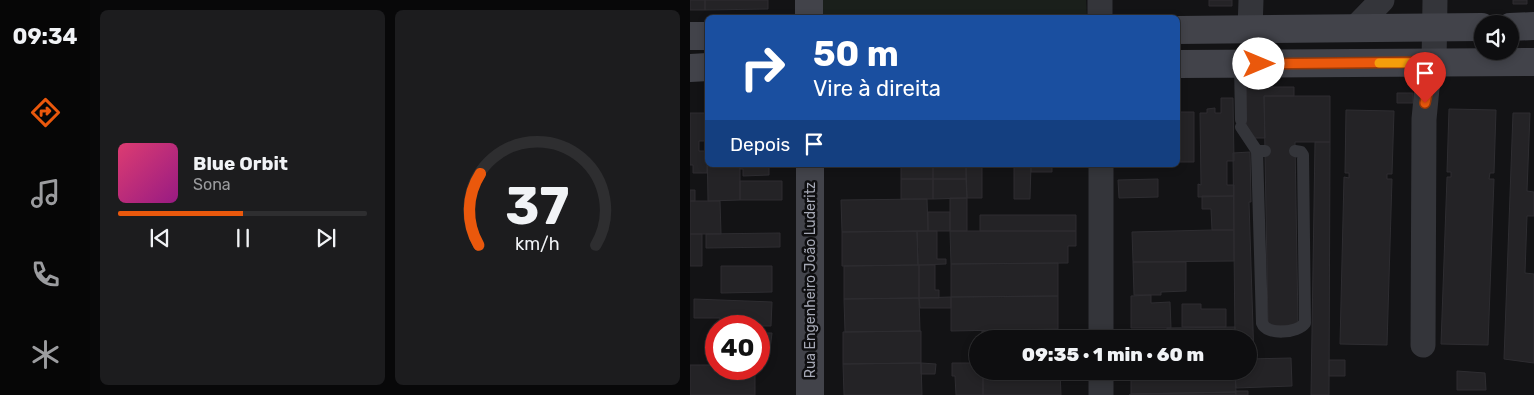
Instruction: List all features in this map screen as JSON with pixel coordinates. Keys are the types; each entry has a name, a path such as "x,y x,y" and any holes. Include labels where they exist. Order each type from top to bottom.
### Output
{"street":[{"path":"809,0 809,15"},
{"path":"1100,0 1100,15"},
{"path":"1250,30 1251,0"},
{"path":"1355,28 1382,0"},
{"path":"1423,345 1424,119 1427,88 1434,62 1435,0"},
{"path":"1519,26 1534,26"},
{"path":"1180,30 1474,27"},
{"path":"690,36 705,36"},
{"path":"1180,64 1534,62"},
{"path":"690,68 705,67"},
{"name":"Rua Engenheiro João Luderitz","path":"810,167 810,395"},
{"path":"1101,167 1101,330"},
{"path":"1101,380 1101,395"}],"lane":[{"path":"1240,64 1241,124 1261,151 1262,323 1264,328 1269,331 1295,330 1301,328 1305,323 1303,156 1301,152 1295,152"}],"shaded area":[{"path":"821,0 1086,0 1087,15 821,15"}],"building":[{"path":"690,0 705,0 705,10 690,10"},
{"path":"705,0 768,0 768,9 705,10"},
{"path":"1209,0 1232,0 1232,6 1209,6"},
{"path":"1513,0 1527,0 1527,4 1513,4"},
{"path":"1246,87 1294,87 1294,96 1264,96 1265,138 1254,138 1246,125"},
{"path":"1397,93 1413,93 1413,103 1397,103"},
{"path":"1264,96 1330,96 1330,142 1295,142 1298,325 1268,326"},
{"path":"1221,98 1233,98 1234,161 1227,161 1227,185 1234,185 1234,196 1198,197 1198,184 1201,185 1200,113 1207,113 1207,109 1215,108 1215,113 1221,113"},
{"path":"1449,109 1496,110 1494,173 1490,173 1489,179 1494,179 1488,345 1441,344 1447,177 1451,177 1451,172 1447,172"},
{"path":"1346,110 1394,111 1392,174 1387,174 1387,179 1392,179 1387,345 1340,344 1344,177 1349,178 1349,173 1345,173"},
{"path":"1180,112 1194,112 1194,162 1180,162"},
{"path":"690,113 705,113 705,141 699,141 699,151 705,151 707,173 693,173 693,165 690,165"},
{"path":"1513,113 1530,113 1527,191 1534,192 1534,216 1527,216 1525,273 1534,274 1534,363 1504,359"},
{"path":"1315,142 1330,142 1329,395 1311,395"},
{"path":"1250,152 1251,202 1249,202 1253,330 1235,330 1233,153"},
{"path":"707,167 740,167 740,200 708,201"},
{"path":"740,167 769,167 769,175 743,176 743,169 740,169"},
{"path":"901,167 933,167 933,179 901,179"},
{"path":"933,167 966,167 966,179 933,179"},
{"path":"966,167 982,167 982,198 967,198"},
{"path":"1014,167 1031,167 1030,199 1014,199"},
{"path":"1031,167 1052,167 1052,172 1031,172"},
{"path":"901,179 933,179 933,199 901,199"},
{"path":"933,179 966,179 967,198 933,199"},
{"path":"1158,179 1158,197 1119,198 1118,180"},
{"path":"740,181 782,181 782,200 740,200"},
{"path":"690,190 695,190 695,201 690,201"},
{"path":"1202,196 1234,196 1234,230 1212,230 1211,209 1202,209"},
{"path":"950,198 967,198 967,231 950,231"},
{"path":"927,199 928,231 842,232 841,200"},
{"path":"690,201 720,201 721,234 690,234"},
{"path":"928,212 950,212 950,231 928,231"},
{"path":"980,215 1076,215 1076,231 980,231"},
{"path":"1234,230 1234,261 1133,262 1132,232"},
{"path":"917,231 918,265 842,266 842,232"},
{"path":"917,231 937,231 937,259 946,259 946,264 918,265"},
{"path":"950,231 1076,231 1076,246 1068,246 1068,263 951,264"},
{"path":"780,233 780,247 706,248 706,234"},
{"path":"690,234 702,234 702,266 690,266"},
{"path":"1133,262 1186,262 1186,291 1161,292 1161,295 1134,295"},
{"path":"1058,263 1058,296 951,297 951,264"},
{"path":"919,265 919,298 844,299 844,266"},
{"path":"919,265 935,265 935,290 939,290 939,298 919,298"},
{"path":"721,266 772,266 772,292 721,293"},
{"path":"1151,295 1151,303 1170,302 1171,328 1131,328 1131,296"},
{"path":"1058,296 1058,329 951,331 951,297"},
{"path":"951,297 951,308 920,308 919,298"},
{"path":"919,298 920,331 845,332 844,299"},
{"path":"694,299 772,302 771,326 770,315 705,315 705,318 694,318"},
{"path":"1182,304 1201,304 1201,309 1226,309 1226,327 1182,327"},
{"path":"1235,327 1235,330 1167,330 1167,328"},
{"path":"921,331 921,363 843,364 843,332"},
{"path":"770,333 772,333 770,349"},
{"path":"1291,358 1292,386 1236,388 1236,380 1257,380 1257,359"},
{"path":"1329,360 1345,360 1345,376 1329,376"},
{"path":"921,363 936,364 935,374 921,374"},
{"path":"921,363 922,395 844,395 843,364"},
{"path":"952,363 969,363 969,380 983,380 983,395 956,395 955,376 952,376"},
{"path":"690,365 705,365 705,380 755,380 755,395 690,395"},
{"path":"1457,371 1485,373 1486,390 1457,390"},
{"path":"983,380 1060,380 1061,395 983,395"},
{"path":"1131,380 1235,380 1236,392 1131,394"},
{"path":"1235,391 1248,391 1248,395 1236,395"},
{"path":"1236,392 1236,395 1129,395 1131,394"}],"slow traffic":[{"path":"1379,63 1422,63"}],"route":[{"path":"1259,64 1434,62 1425,103"}]}
